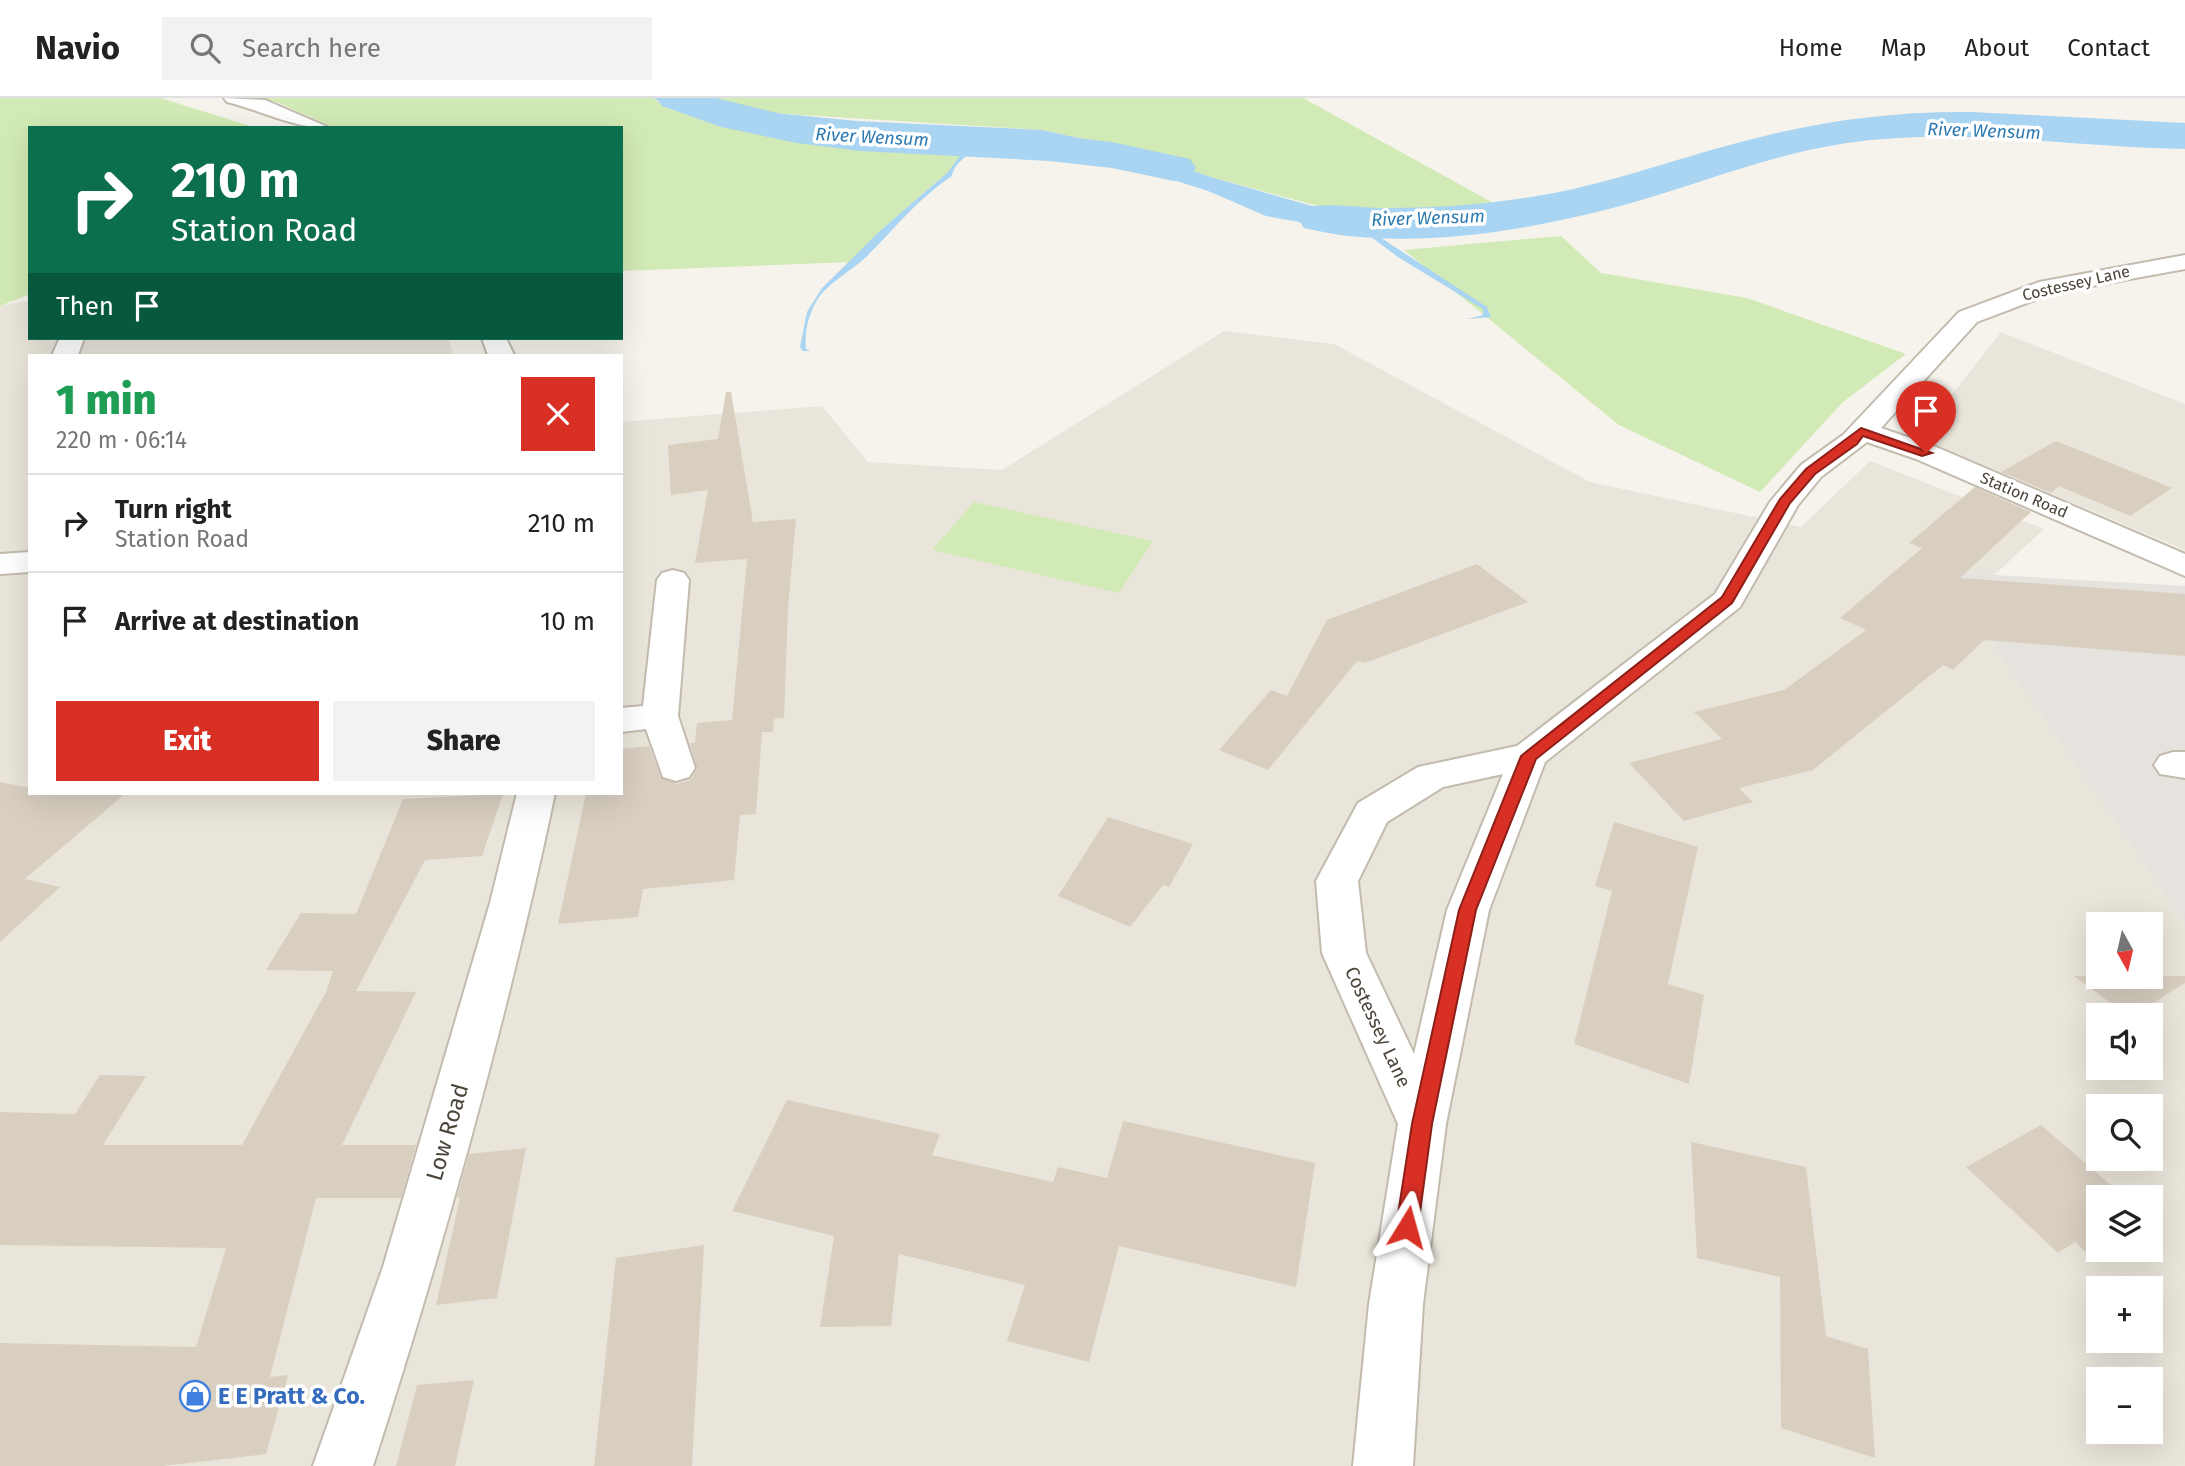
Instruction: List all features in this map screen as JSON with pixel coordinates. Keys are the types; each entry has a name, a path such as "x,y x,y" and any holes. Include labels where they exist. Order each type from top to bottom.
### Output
{"street":[{"path":"233,98 259,104 316,126"},
{"name":"Costessey Lane","path":"1422,1124 1344,953 1337,881 1372,813 1432,776 1529,756 1728,600 1785,502 1811,471 1853,441 1950,340 1968,317 2001,302 2047,287 2185,262"},
{"name":"Station Road","path":"1861,431 1926,453 2185,566"},
{"path":"0,564 28,562"},
{"path":"673,580 660,716 676,768"},
{"path":"623,720 660,716"},
{"name":"Costessey Lane","path":"1383,1466 1396,1304 1422,1124 1468,910 1529,756"},
{"name":"Low Road","path":"344,1466 413,1253 511,903 536,795"}],"shaded area":[{"path":"28,300 28,340 449,340 453,354 28,354 28,795 623,795 623,422 822,406 868,462 1002,470 1224,331 1334,344 1590,482 1801,527 1870,461 2044,529 1994,575 1944,573 2185,922 2185,1466 0,1466 0,306"},
{"path":"2001,332 2185,404 2185,550 1918,438"},
{"path":"1943,572 2185,586 2185,922"}],"green space":[{"path":"0,98 161,98 250,126 28,126 28,295 0,306"},
{"path":"258,98 653,98 669,109 705,120 811,132 974,139 947,173 882,229 851,262 623,271 623,126 331,126 279,103"},
{"path":"707,98 1303,98 1497,205 1356,220 1344,213 1211,177 1134,150 1042,130 755,112 720,106"},
{"path":"1561,236 1601,273 1747,298 1906,354 1843,402 1760,492 1619,425 1404,250"},
{"path":"974,502 1153,541 1119,593 932,550"}],"water":[{"path":"653,98 707,98 733,109 857,121 1042,130 1134,150 1211,177 1333,212 1367,215 1424,212 1456,232 1375,234 1487,307 1491,317 1467,319 1483,315 1483,309 1398,257 1367,234 1266,216 1208,191 1107,159 1026,142 997,139 976,141 971,151 956,166 952,176 916,205 865,258 819,297 810,315 806,335 806,349 811,351 803,351 800,347 807,312 822,288 882,229 947,173 973,139 739,126 699,118"}],"building":[{"path":"726,392 731,392 753,522 796,519 788,607 784,718 774,719 773,732 762,732 756,814 740,815 734,880 643,889 638,917 558,924 586,795 623,795 623,749 649,746 661,778 677,784 690,780 697,769 690,743 695,743 697,723 732,720 747,559 695,563 708,490 671,495 668,445 718,439"},
{"path":"2056,441 2172,488 2130,516 2059,486 2051,493 2001,472"},
{"path":"1975,487 2031,512 1960,578 2185,594 2185,656 1984,640 1953,670 1943,665 1813,770 1739,788 1753,802 1684,821 1629,763 1722,739 1694,712 1784,690 1866,630 1840,618 1922,548 1909,543"},
{"path":"1477,564 1528,602 1365,663 1357,661 1268,770 1219,750 1271,690 1287,696 1327,620"},
{"path":"0,782 28,788 28,795 124,795 25,879 60,887 0,942"},
{"path":"503,795 482,856 425,860 356,991 416,992 342,1145 416,1145 401,1198 316,1198 270,1377 288,1375 266,1454 163,1466 0,1466 0,1343 196,1347 226,1248 0,1245 0,1112 75,1114 100,1075 146,1076 103,1145 242,1145 326,992 333,971 266,970 301,913 356,914 403,799"},
{"path":"1108,817 1193,844 1169,887 1163,885 1130,927 1058,896"},
{"path":"1614,822 1698,847 1668,984 1704,995 1689,1084 1574,1044 1612,891 1595,886"},
{"path":"2074,976 2086,976 2086,985"},
{"path":"2163,976 2185,976 2185,983 2153,1003 2111,1003 2092,989 2163,989"},
{"path":"787,1100 940,1134 932,1155 1053,1182 1058,1167 1107,1178 1123,1121 1315,1163 1296,1287 1119,1246 1089,1362 1007,1341 1025,1285 899,1254 891,1326 820,1327 834,1236 732,1211"},
{"path":"2041,1125 2086,1164 2086,1171 2095,1171 2111,1185 2086,1185 2086,1252 2075,1242 2058,1253 1966,1167"},
{"path":"1691,1142 1806,1167 1826,1336 1868,1349 1875,1458 1781,1428 1780,1277 1697,1258"},
{"path":"526,1148 497,1298 436,1305 460,1198 457,1198 469,1154"},
{"path":"704,1245 692,1466 594,1466 616,1258"},
{"path":"474,1380 455,1466 396,1466 417,1385"}],"waterway":[{"name":"River Wensum","path":"676,98 736,118 797,131 860,138 1049,148 1112,155 1174,168"},
{"name":"River Wensum","path":"1321,218 1368,223 1440,221 1535,211 1605,196 1785,144 1846,131 1887,126 1972,125 2185,136"}],"place":[{"name":"E E Pratt & Co.","path":"195,1396"}],"route":[{"path":"1407,1227 1422,1124 1468,910 1529,756 1728,600 1785,502 1811,471 1853,441 1861,431 1926,453"}]}
